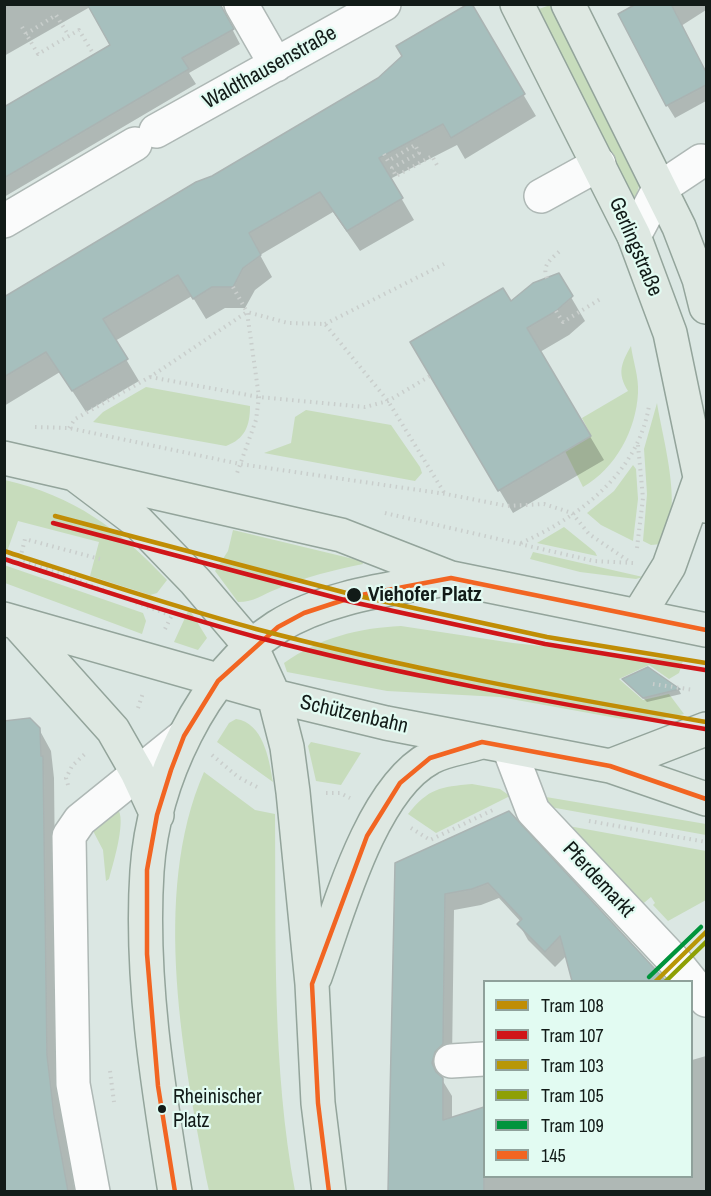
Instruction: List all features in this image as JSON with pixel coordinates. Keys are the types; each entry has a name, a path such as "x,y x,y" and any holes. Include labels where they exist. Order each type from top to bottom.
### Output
{"main road":[{"name":"Gerlingstraße","path":"517,4 634,236 670,333 705,497"},
{"path":"568,4 679,227 699,279 706,307"},
{"path":"4,459 341,535 451,579 706,630"},
{"path":"76,476 138,522 195,581 252,648 274,696 287,747 312,984 318,1103 329,1191"},
{"path":"638,616 669,566 705,497"},
{"path":"175,1191 158,1086 147,954 147,870 157,815 197,745 218,681 278,627 304,614 356,596 451,579"},
{"path":"11,621 113,730 137,772 157,815"},
{"name":"Schützenbahn","path":"11,621 274,696 386,723 610,766 706,799"},
{"path":"610,766 706,729"},
{"path":"312,984 367,836 400,783 430,758 496,745"}],"street":[{"path":"241,4 276,65"},
{"name":"Waldthausenstraße","path":"4,221 384,4"},
{"path":"634,236 659,189 700,162"},
{"path":"541,196 599,164"},
{"path":"93,1191 73,1084 69,836 80,820 137,772 197,745"},
{"name":"Pferdemarkt","path":"496,745 533,811 690,980"},
{"name":"Pferdemarkt","path":"693,984 706,1000"},
{"path":"451,1061 483,1059"}],"path":[{"path":"26,34 56,15 69,36"},
{"path":"22,27 38,54 79,30 94,55"},
{"path":"384,154 387,161 415,146 419,153 392,168 396,176 432,156 438,167"},
{"path":"546,278 544,273 547,263 562,249"},
{"path":"69,428 75,419 150,377 247,312 288,322 325,324 444,264"},
{"path":"233,287 247,312 259,397 256,420 235,479"},
{"path":"556,311 563,322 602,298"},
{"path":"325,324 388,401 446,495"},
{"path":"150,377 259,397 365,407 388,401 430,376"},
{"path":"520,543 553,528 599,496 638,444 646,422 649,401"},
{"path":"38,428 69,428 240,464 507,506 544,504 572,513 589,534 630,562"},
{"path":"638,444 643,498 637,547 639,557"},
{"path":"100,559 25,539 20,559 170,615"},
{"path":"164,632 170,615 176,607"},
{"path":"653,684 694,690"},
{"path":"133,712 139,707 146,685"},
{"path":"139,707 148,712"},
{"path":"197,745 238,777 258,788"},
{"path":"70,793 66,778 72,766 91,748"},
{"path":"400,823 430,840 511,802 533,811 706,842"}],"green space":[{"path":"550,5 639,186 635,200 539,9"},
{"path":"631,346 638,387 633,421 614,459 605,470 583,487 565,451 591,436 582,418 628,391 621,374"},
{"path":"146,387 250,406 245,431 238,440 226,446 93,422 103,412"},
{"path":"657,403 672,495 668,530 661,544 651,545 643,541 647,494 644,449"},
{"path":"306,410 391,425 422,473 415,481 264,453 291,443 295,417"},
{"path":"633,465 636,469 638,499 633,541 601,525 587,513 614,491"},
{"path":"5,480 53,495 94,517 131,545 167,580 157,593 150,595 90,576 99,542 18,521 5,557"},
{"path":"564,527 595,552 597,556 537,543"},
{"path":"233,530 362,561 363,564 308,577 254,599 238,602 215,571 228,551"},
{"path":"533,552 643,577 636,579 580,572 530,559"},
{"path":"4,565 143,613 146,621 142,634 5,583"},
{"path":"189,609 207,638 198,650 174,642"},
{"path":"401,626 513,643 683,661 679,673 669,679 649,665 619,679 643,700 669,694 684,714 657,720 622,719 500,697 387,691 287,672 284,663 325,641 354,632"},
{"path":"236,719 253,727 259,734 267,753 273,782 217,742 229,723"},
{"path":"311,742 361,753 341,785 316,781 308,746"},
{"path":"204,772 255,810 275,814 279,1050 282,1098 295,1191 209,1191 182,1035 175,925 178,872 188,820"},
{"path":"472,784 500,789 510,796 436,833 408,814 422,799 436,790"},
{"path":"546,797 706,824 706,835 550,807 544,801"},
{"path":"114,811 119,811 120,835 109,879 106,881 103,850 91,827"},
{"path":"563,825 706,851 706,900 668,921 653,905 655,903 651,897 639,907"}],"building":[{"path":"87,4 220,4 234,29 182,58 189,69 4,178 4,107 110,45"},
{"path":"468,4 472,4 525,94 451,138 443,124 379,158 403,198 347,231 320,192 249,233 261,255 243,268 233,287 212,287 193,299 178,275 103,319 128,359 72,391 46,352 4,377 4,297 196,182 212,176 378,78 402,56 396,46"},
{"path":"636,4 671,4 706,72 706,85 666,106 618,14"},
{"path":"559,273 573,296 556,311 527,328 591,436 498,491 410,342 503,288 511,301 533,283"},
{"path":"648,667 680,689 643,698 622,679"},
{"path":"30,718 40,728 41,756 43,756 47,1055 54,1115 68,1191 4,1191 4,721"},
{"path":"509,811 665,980 572,980 560,936 545,952 517,924 522,919 488,883 472,889 445,894 443,1044 435,1052 432,1063 436,1072 443,1078 443,1120 483,1107 484,1191 388,1191 395,863"}],"tram line":[{"name":"108","path":"55,516 354,595 547,637 706,663"},
{"name":"107","path":"53,523 352,602 545,644 705,670"},
{"name":"108","path":"4,551 193,611 312,643 480,680 706,722"},
{"name":"107","path":"4,559 193,619 312,651 479,688 705,729"},
{"name":"109","path":"649,977 701,927"},
{"name":"103","path":"657,980 706,932"},
{"name":"105","path":"667,980 706,942"}],"transit line":[{"name":"145","path":"175,1192 158,1086 147,954 147,870 157,815 171,770 184,736 218,681 278,627 304,613 356,596 451,578 706,630"},
{"name":"145","path":"329,1192 318,1103 312,984 367,836 400,783 430,758 482,742 610,766 706,799"}],"place":[{"name":"Viehofer Platz","path":"354,595"},
{"name":"Rheinischer Platz","path":"162,1109"}]}
